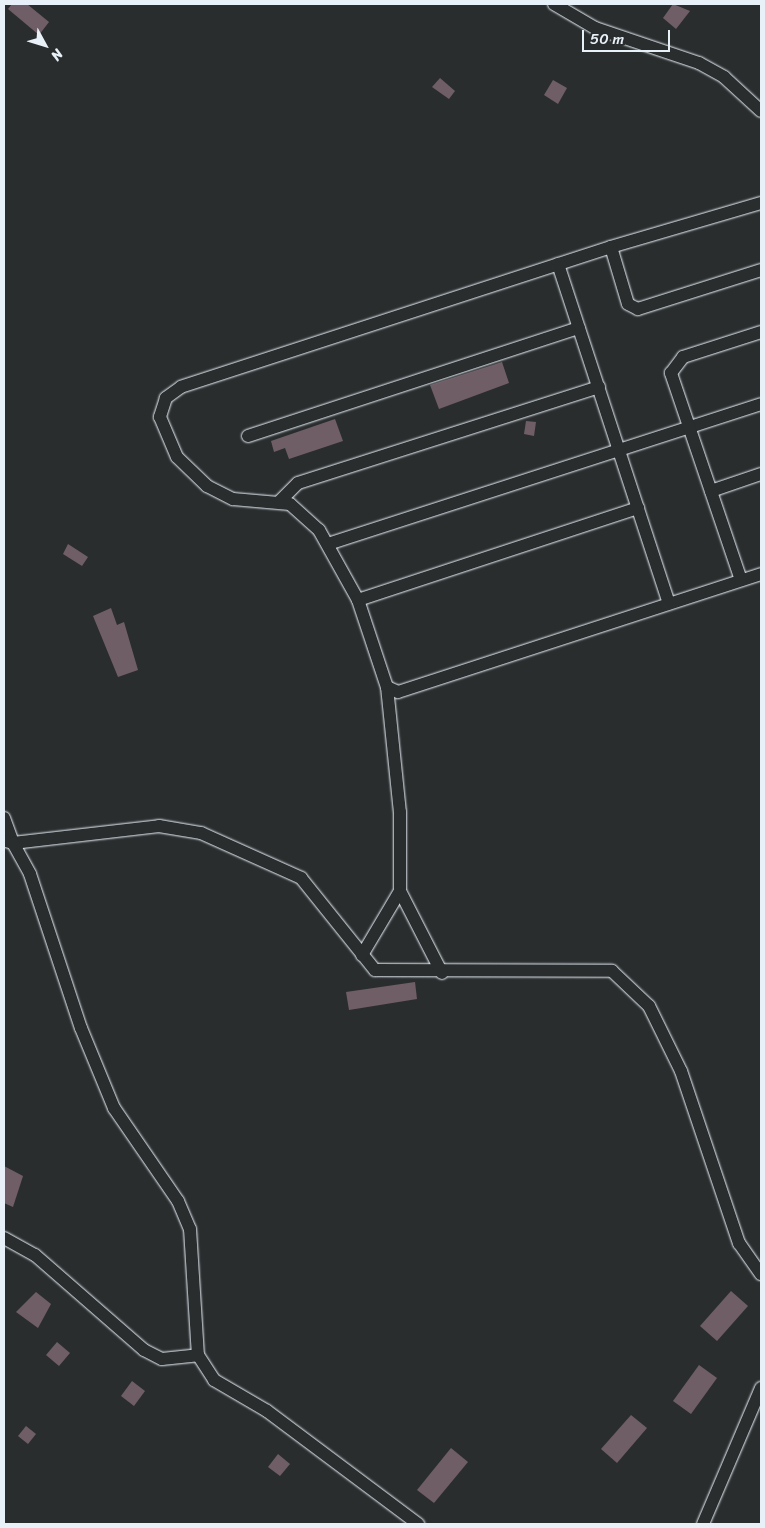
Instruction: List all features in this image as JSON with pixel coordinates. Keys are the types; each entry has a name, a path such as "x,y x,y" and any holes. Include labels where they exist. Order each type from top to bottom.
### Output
{"street":[{"path":"554,4 595,28 699,63 724,77 761,111"},
{"path":"442,973 400,891 400,812 387,688 358,600 328,544 311,520 280,501 233,499 196,478 169,444 160,416 166,398 181,388 558,264 761,203"},
{"path":"611,247 628,304 638,309 761,270"},
{"path":"558,264 669,603"},
{"path":"248,436 579,328"},
{"path":"741,580 671,373 674,364 683,357 761,332"},
{"path":"280,501 298,482 598,387"},
{"path":"328,544 761,404"},
{"path":"710,490 761,474"},
{"path":"358,600 638,508"},
{"path":"387,688 407,692 669,603 761,574"},
{"path":"4,818 8,842 30,874 81,1028 114,1108 178,1201 190,1229 198,1355 214,1380 267,1411 418,1524"},
{"path":"8,842 159,826 201,834 301,878 375,970 442,973 612,971 636,990 681,1071 739,1243 761,1274"},
{"path":"362,954 400,891"},
{"path":"4,1238 35,1255 144,1350 162,1359 198,1355"},
{"path":"703,1524 761,1388"}],"building":[{"path":"12,4 27,4 49,22 39,35 8,9"},
{"path":"673,4 690,11 676,29 663,18"},
{"path":"440,78 455,91 449,99 432,87"},
{"path":"553,80 567,88 558,104 544,95"},
{"path":"502,362 509,383 439,409 430,385"},
{"path":"335,419 343,441 289,459 285,448 274,452 271,441"},
{"path":"526,421 536,422 534,436 524,434"},
{"path":"68,544 88,557 82,566 63,554"},
{"path":"111,608 117,625 124,622 138,670 118,677 93,616"},
{"path":"415,982 417,999 349,1010 346,992"},
{"path":"4,1166 23,1176 13,1207 4,1203"},
{"path":"731,1291 748,1306 717,1341 700,1326"},
{"path":"36,1292 51,1304 38,1328 16,1312"},
{"path":"57,1342 70,1353 59,1366 46,1355"},
{"path":"699,1365 717,1378 691,1414 673,1401"},
{"path":"132,1381 145,1391 134,1406 121,1396"},
{"path":"631,1415 647,1428 617,1463 601,1449"},
{"path":"26,1426 36,1434 28,1444 18,1436"},
{"path":"451,1448 468,1462 434,1503 417,1490"},
{"path":"278,1454 290,1464 280,1476 268,1467"}]}
